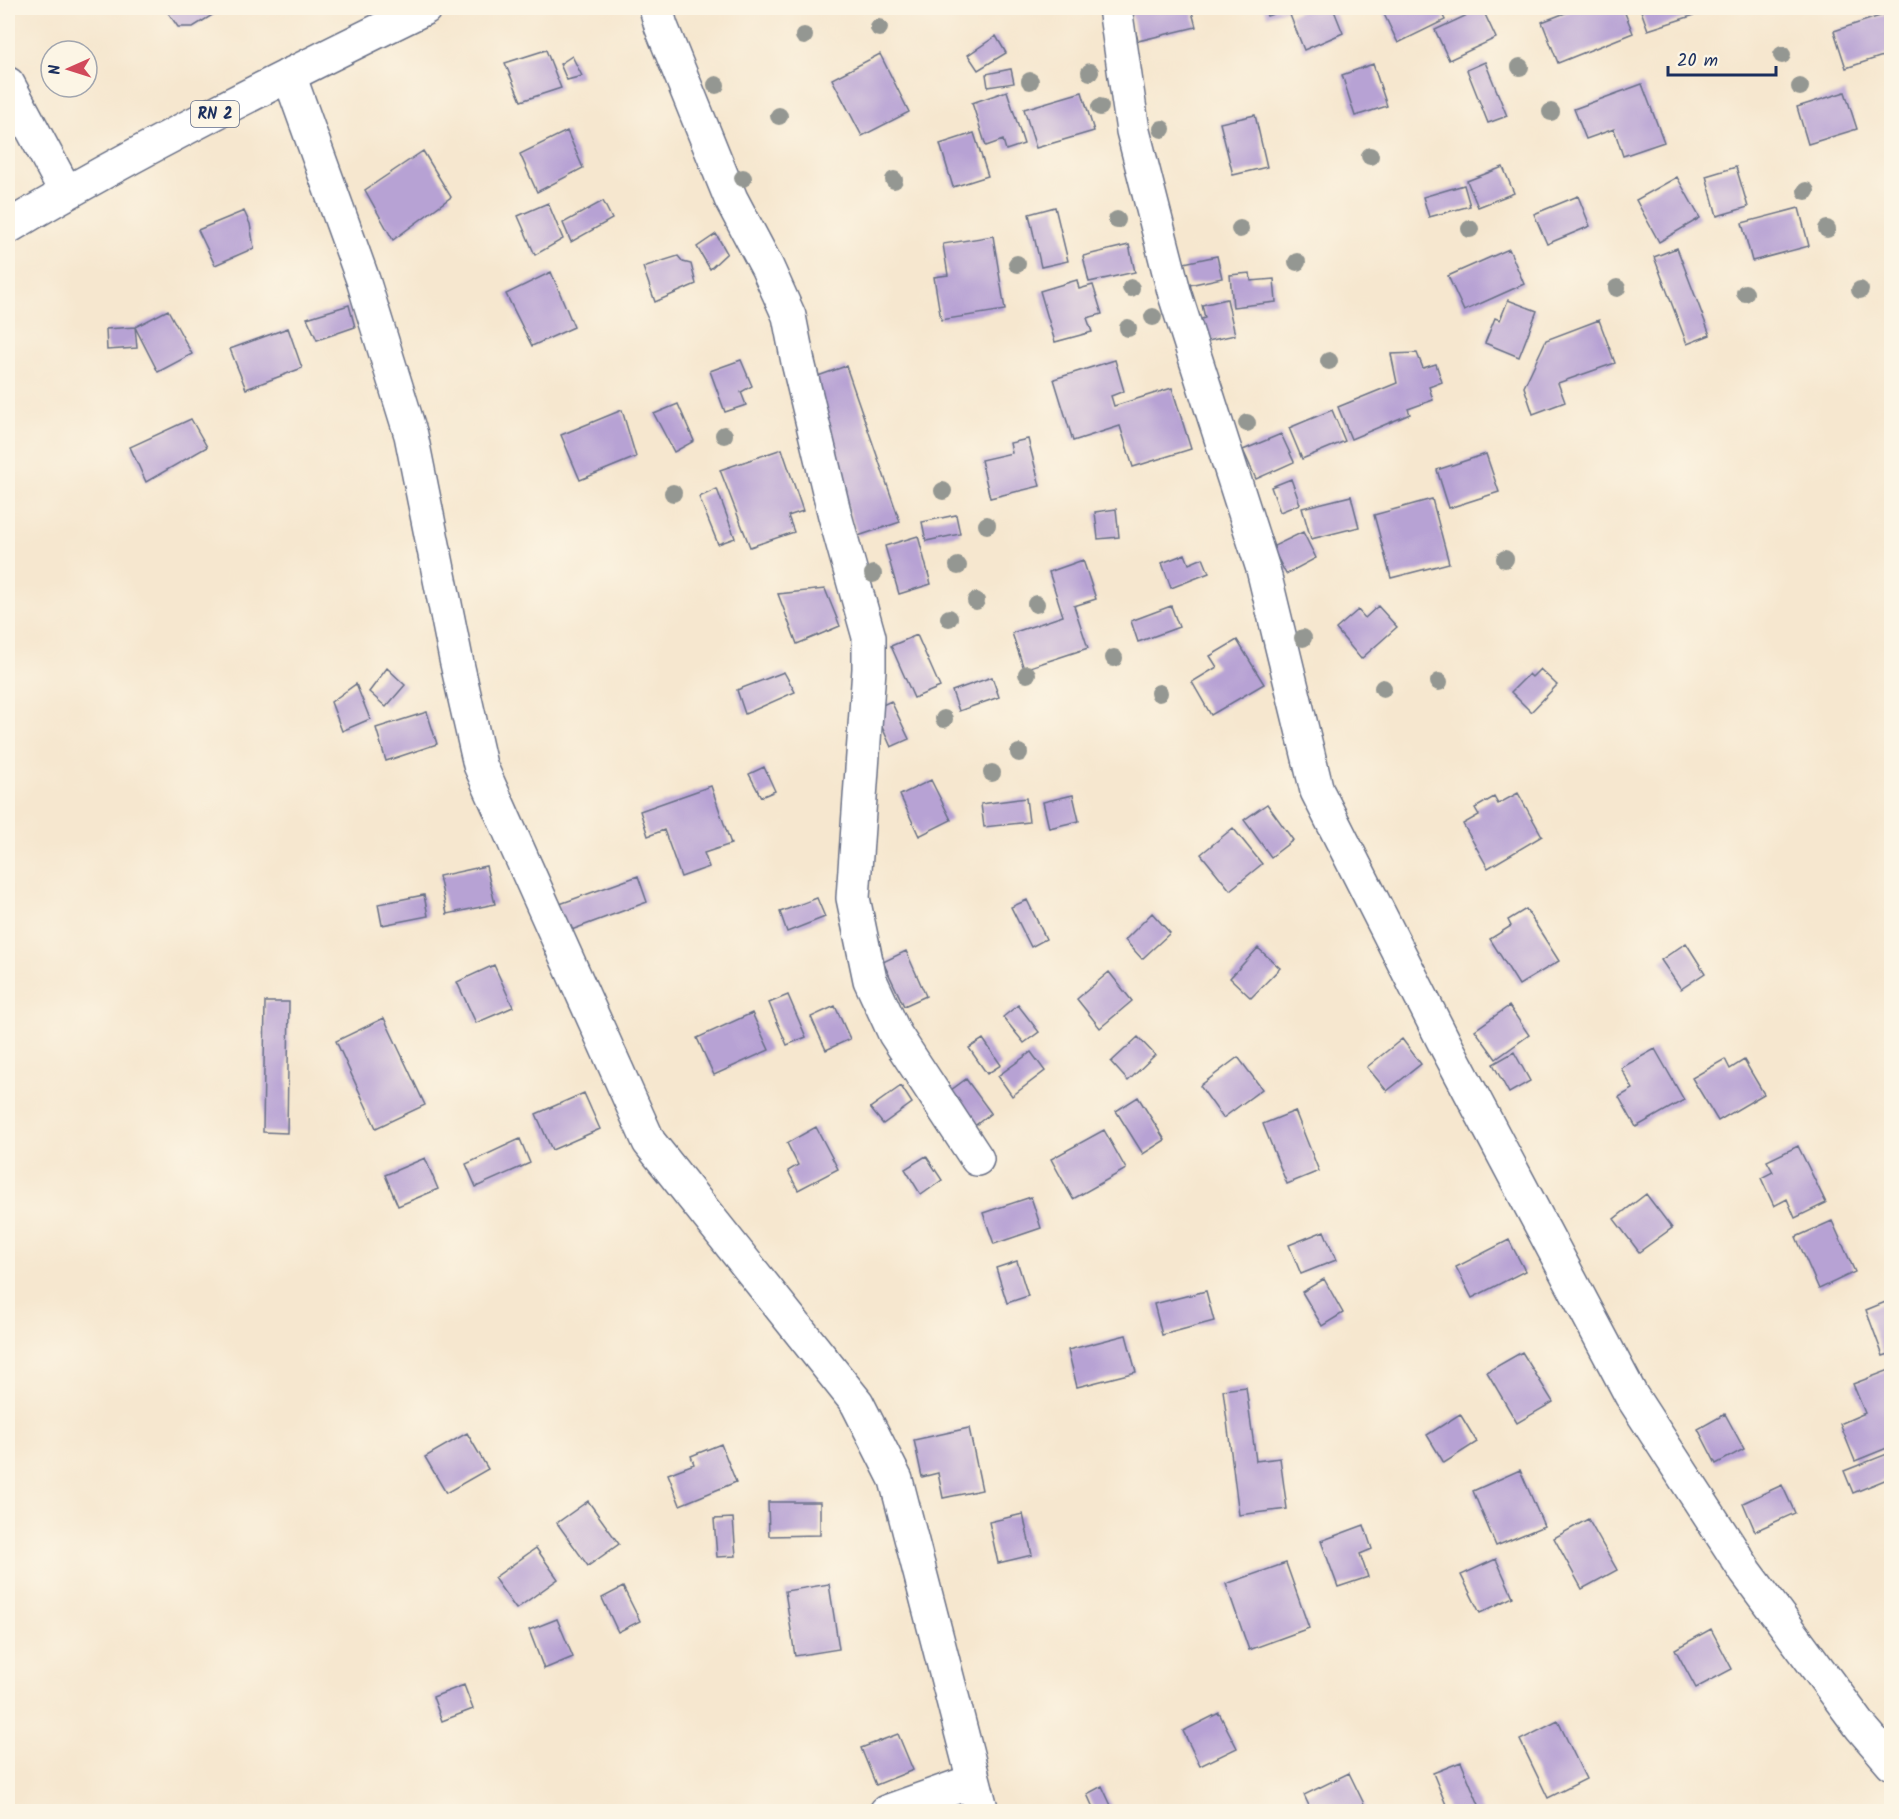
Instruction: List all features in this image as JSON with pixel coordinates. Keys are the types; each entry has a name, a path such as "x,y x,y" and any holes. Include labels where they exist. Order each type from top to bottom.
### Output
{"street":[{"name":"RN 2","path":"8,227 66,192 288,75 426,8"},
{"path":"656,8 661,26 731,199 767,267 789,316 835,516 869,637 869,669 853,898 870,980 895,1034 977,1159"},
{"path":"1115,8 1133,131 1172,284 1263,569 1317,792 1445,1044 1631,1395 1746,1572 1861,1727 1892,1763"},
{"path":"288,75 363,280 411,435 456,660 480,765 649,1142 857,1403 896,1480 981,1812"},
{"path":"8,84 66,192"},
{"path":"886,1812 973,1780"}],"building":[{"path":"165,8 210,8 214,14 193,27 178,27"},
{"path":"1130,8 1191,8 1196,27 1138,41"},
{"path":"1264,8 1290,8 1267,16"},
{"path":"1307,8 1333,8 1343,33 1304,50 1290,15"},
{"path":"1381,8 1439,8 1445,20 1398,43"},
{"path":"1482,8 1496,38 1449,60 1435,30"},
{"path":"1578,8 1623,8 1633,33 1558,63 1542,22"},
{"path":"1640,8 1716,8 1648,30"},
{"path":"1892,12 1892,53 1846,68 1834,31"},
{"path":"996,36 1006,53 978,70 968,55"},
{"path":"546,50 561,88 521,101 505,63"},
{"path":"880,54 909,112 862,136 832,79"},
{"path":"572,56 582,76 567,80 560,64"},
{"path":"1485,62 1507,116 1488,123 1467,70"},
{"path":"1373,64 1387,106 1355,116 1342,75"},
{"path":"1011,69 1014,83 988,87 986,74"},
{"path":"1642,84 1664,142 1623,156 1614,129 1586,139 1574,109"},
{"path":"1007,91 1024,144 1006,150 1003,140 986,146 972,103"},
{"path":"1082,92 1094,131 1036,148 1024,109"},
{"path":"1845,92 1857,129 1808,144 1797,107"},
{"path":"1255,115 1267,167 1233,175 1220,123"},
{"path":"567,131 583,168 537,192 520,154"},
{"path":"974,133 988,176 953,187 940,144"},
{"path":"423,151 451,197 393,240 365,190"},
{"path":"1503,167 1514,193 1478,207 1467,181"},
{"path":"1736,167 1748,207 1717,216 1706,176"},
{"path":"1677,177 1700,218 1659,242 1636,200"},
{"path":"1464,185 1470,206 1429,217 1423,197"},
{"path":"1578,196 1590,226 1547,244 1534,214"},
{"path":"603,201 612,219 571,242 563,223"},
{"path":"548,203 563,239 535,255 518,216"},
{"path":"1055,207 1068,261 1041,267 1029,214"},
{"path":"1799,208 1809,246 1752,261 1742,223"},
{"path":"244,211 250,224 254,248 215,265 198,230"},
{"path":"716,234 727,253 710,269 697,247"},
{"path":"993,236 1005,310 941,320 934,277 948,275 943,244"},
{"path":"1129,245 1135,272 1089,282 1083,256"},
{"path":"1677,248 1710,335 1687,344 1654,257"},
{"path":"1509,249 1524,284 1464,311 1448,276"},
{"path":"678,256 683,262 691,264 696,284 655,302 643,267"},
{"path":"1217,256 1222,278 1189,285 1184,263"},
{"path":"551,272 574,327 532,346 506,294"},
{"path":"1250,273 1251,281 1274,279 1276,302 1233,307 1230,275"},
{"path":"1077,280 1079,289 1093,285 1102,314 1087,318 1092,332 1055,342 1040,291"},
{"path":"1227,299 1235,335 1203,342 1198,320 1205,318 1202,305"},
{"path":"1508,300 1537,311 1519,357 1485,343 1495,318 1500,320"},
{"path":"349,305 355,327 317,340 307,318"},
{"path":"168,310 192,354 158,372 135,327"},
{"path":"1599,320 1615,363 1558,383 1565,402 1533,414 1524,387 1546,340"},
{"path":"135,327 137,348 107,350 106,329"},
{"path":"288,328 302,368 246,389 230,349"},
{"path":"1417,353 1423,368 1436,364 1442,382 1429,387 1433,400 1408,409 1410,414 1351,439 1338,407 1397,383 1391,354"},
{"path":"741,360 752,386 741,392 746,405 725,412 710,371"},
{"path":"1115,360 1124,391 1111,396 1114,406 1172,388 1191,449 1133,467 1120,426 1073,441 1054,379"},
{"path":"846,366 900,522 858,536 804,381"},
{"path":"678,404 694,441 674,452 654,414"},
{"path":"622,410 636,457 580,480 561,435"},
{"path":"1332,410 1345,441 1302,459 1289,428"},
{"path":"191,419 207,447 146,482 130,447"},
{"path":"1281,434 1294,462 1256,479 1243,450"},
{"path":"1028,439 1040,486 990,498 981,460 1012,453 1010,443"},
{"path":"782,449 803,511 788,516 794,532 750,547 720,470"},
{"path":"1486,454 1499,492 1449,508 1437,470"},
{"path":"1291,479 1300,504 1280,512 1271,487"},
{"path":"717,489 735,538 718,544 699,497"},
{"path":"1351,496 1359,527 1311,539 1302,508"},
{"path":"1432,499 1449,563 1391,578 1374,515"},
{"path":"1116,509 1119,537 1098,539 1095,512"},
{"path":"956,515 960,534 926,541 922,522"},
{"path":"1303,532 1316,558 1286,574 1272,547"},
{"path":"918,536 931,584 899,594 885,546"},
{"path":"1185,554 1189,564 1203,558 1209,573 1171,588 1162,563"},
{"path":"1083,560 1096,599 1074,606 1088,648 1024,669 1012,633 1063,616 1049,572"},
{"path":"825,589 840,626 797,644 778,594"},
{"path":"1171,606 1179,627 1138,642 1131,621"},
{"path":"1378,606 1397,627 1361,659 1336,629 1358,610 1365,618"},
{"path":"917,635 940,687 914,698 891,646"},
{"path":"1237,640 1264,684 1211,715 1192,682 1217,667 1210,656"},
{"path":"387,668 405,685 386,707 369,692"},
{"path":"1540,669 1557,685 1531,712 1511,692 1529,674 1532,677"},
{"path":"784,672 795,692 745,714 737,690"},
{"path":"992,677 999,697 959,711 952,691"},
{"path":"356,684 370,719 342,731 331,702"},
{"path":"891,701 909,739 891,747 874,709"},
{"path":"427,712 437,744 386,761 376,728"},
{"path":"764,767 775,791 761,797 749,774"},
{"path":"931,780 951,820 919,836 900,795"},
{"path":"711,786 731,844 704,853 709,867 681,877 664,830 648,836 640,811"},
{"path":"1518,793 1542,836 1488,868 1463,824 1479,815 1475,808 1494,797 1498,804"},
{"path":"1073,795 1079,821 1049,828 1043,802"},
{"path":"1026,798 1029,822 984,827 981,804"},
{"path":"1267,804 1293,840 1271,857 1244,820"},
{"path":"1233,828 1262,864 1230,890 1201,854"},
{"path":"486,866 495,904 447,914 439,876"},
{"path":"638,876 647,902 566,932 557,905"},
{"path":"424,895 428,916 382,925 378,904"},
{"path":"817,898 825,917 787,932 780,912"},
{"path":"1027,900 1046,939 1031,947 1011,907"},
{"path":"1526,909 1559,961 1519,985 1490,939 1511,926 1508,920"},
{"path":"1152,913 1170,933 1142,959 1125,940"},
{"path":"1686,943 1705,973 1681,989 1661,960"},
{"path":"1258,948 1280,968 1251,998 1230,978"},
{"path":"906,951 926,996 904,1006 883,962"},
{"path":"494,965 513,1007 476,1023 457,982"},
{"path":"1109,972 1132,1001 1100,1028 1077,999"},
{"path":"788,995 806,1037 787,1045 769,1003"},
{"path":"265,1002 289,1002 287,1133 263,1132"},
{"path":"1018,1005 1039,1032 1024,1043 1003,1017"},
{"path":"835,1006 850,1039 826,1050 811,1017"},
{"path":"1509,1006 1529,1035 1496,1059 1475,1030"},
{"path":"752,1013 769,1050 714,1075 697,1038"},
{"path":"384,1018 425,1105 376,1128 336,1041"},
{"path":"1138,1037 1155,1055 1128,1081 1111,1062"},
{"path":"983,1039 1001,1065 987,1074 969,1048"},
{"path":"1402,1039 1421,1064 1387,1091 1367,1067"},
{"path":"1655,1049 1684,1100 1636,1127 1619,1097 1633,1089 1621,1068"},
{"path":"1031,1052 1045,1071 1012,1096 998,1076"},
{"path":"1514,1052 1530,1081 1509,1093 1493,1064"},
{"path":"1238,1057 1262,1089 1223,1118 1200,1086"},
{"path":"1725,1059 1730,1069 1744,1060 1764,1094 1718,1121 1692,1078"},
{"path":"966,1079 991,1113 968,1131 943,1096"},
{"path":"901,1086 912,1103 883,1124 870,1108"},
{"path":"584,1093 600,1129 552,1150 536,1114"},
{"path":"1138,1097 1165,1140 1143,1154 1116,1111"},
{"path":"1295,1111 1319,1171 1287,1184 1263,1124"},
{"path":"816,1127 838,1169 798,1190 788,1171 798,1165 787,1143"},
{"path":"1104,1130 1126,1169 1073,1199 1051,1159"},
{"path":"520,1139 530,1163 476,1187 466,1164"},
{"path":"1798,1146 1826,1203 1795,1218 1787,1199 1774,1206 1761,1178 1773,1172 1767,1161"},
{"path":"926,1156 942,1180 921,1195 905,1169"},
{"path":"425,1158 438,1189 398,1206 385,1175"},
{"path":"1646,1194 1672,1228 1639,1252 1614,1219"},
{"path":"1031,1197 1041,1228 994,1244 983,1213"},
{"path":"1832,1221 1855,1272 1819,1289 1796,1237"},
{"path":"1324,1231 1336,1260 1301,1274 1289,1245"},
{"path":"1509,1240 1525,1271 1472,1298 1456,1267"},
{"path":"1017,1261 1028,1296 1007,1303 996,1268"},
{"path":"1324,1279 1343,1313 1322,1326 1302,1292"},
{"path":"1206,1291 1214,1321 1162,1335 1154,1304"},
{"path":"1888,1301 1892,1311 1892,1353 1883,1356 1866,1310"},
{"path":"1126,1335 1136,1372 1077,1387 1068,1350"},
{"path":"1522,1352 1553,1402 1517,1423 1487,1372"},
{"path":"1892,1369 1892,1446 1855,1461 1840,1424 1865,1413 1853,1384"},
{"path":"1246,1387 1256,1461 1280,1458 1287,1509 1239,1515 1223,1390"},
{"path":"1460,1414 1477,1442 1444,1463 1427,1435"},
{"path":"1725,1414 1744,1449 1716,1464 1698,1429"},
{"path":"969,1428 982,1490 943,1498 938,1473 922,1477 914,1440"},
{"path":"467,1433 488,1469 446,1493 425,1457"},
{"path":"721,1444 736,1482 680,1505 668,1474 694,1464 691,1456"},
{"path":"1892,1452 1892,1477 1853,1493 1844,1471"},
{"path":"1520,1470 1544,1526 1496,1546 1473,1491"},
{"path":"1782,1485 1795,1513 1755,1531 1743,1503"},
{"path":"588,1501 619,1544 588,1566 557,1523"},
{"path":"768,1502 820,1502 820,1535 769,1536"},
{"path":"1023,1514 1032,1555 998,1563 989,1522"},
{"path":"733,1518 736,1556 717,1557 714,1519"},
{"path":"1588,1519 1617,1570 1582,1589 1554,1538"},
{"path":"1364,1525 1372,1549 1360,1554 1368,1577 1338,1587 1321,1541"},
{"path":"536,1548 558,1579 516,1609 494,1578"},
{"path":"1496,1559 1513,1597 1480,1613 1461,1575"},
{"path":"1286,1563 1309,1628 1249,1650 1226,1584"},
{"path":"829,1584 839,1649 795,1656 785,1591"},
{"path":"623,1587 640,1621 618,1632 602,1598"},
{"path":"557,1619 573,1657 544,1669 529,1630"},
{"path":"1711,1629 1732,1669 1696,1688 1675,1649"},
{"path":"464,1685 473,1709 442,1721 433,1697"},
{"path":"1219,1713 1237,1748 1200,1766 1183,1731"},
{"path":"1558,1721 1586,1779 1548,1798 1520,1740"},
{"path":"898,1734 913,1770 876,1785 861,1748"},
{"path":"1461,1762 1482,1812 1449,1812 1433,1773"},
{"path":"1349,1773 1368,1812 1312,1812 1304,1795"},
{"path":"1102,1786 1114,1812 1095,1812 1087,1794"}]}
